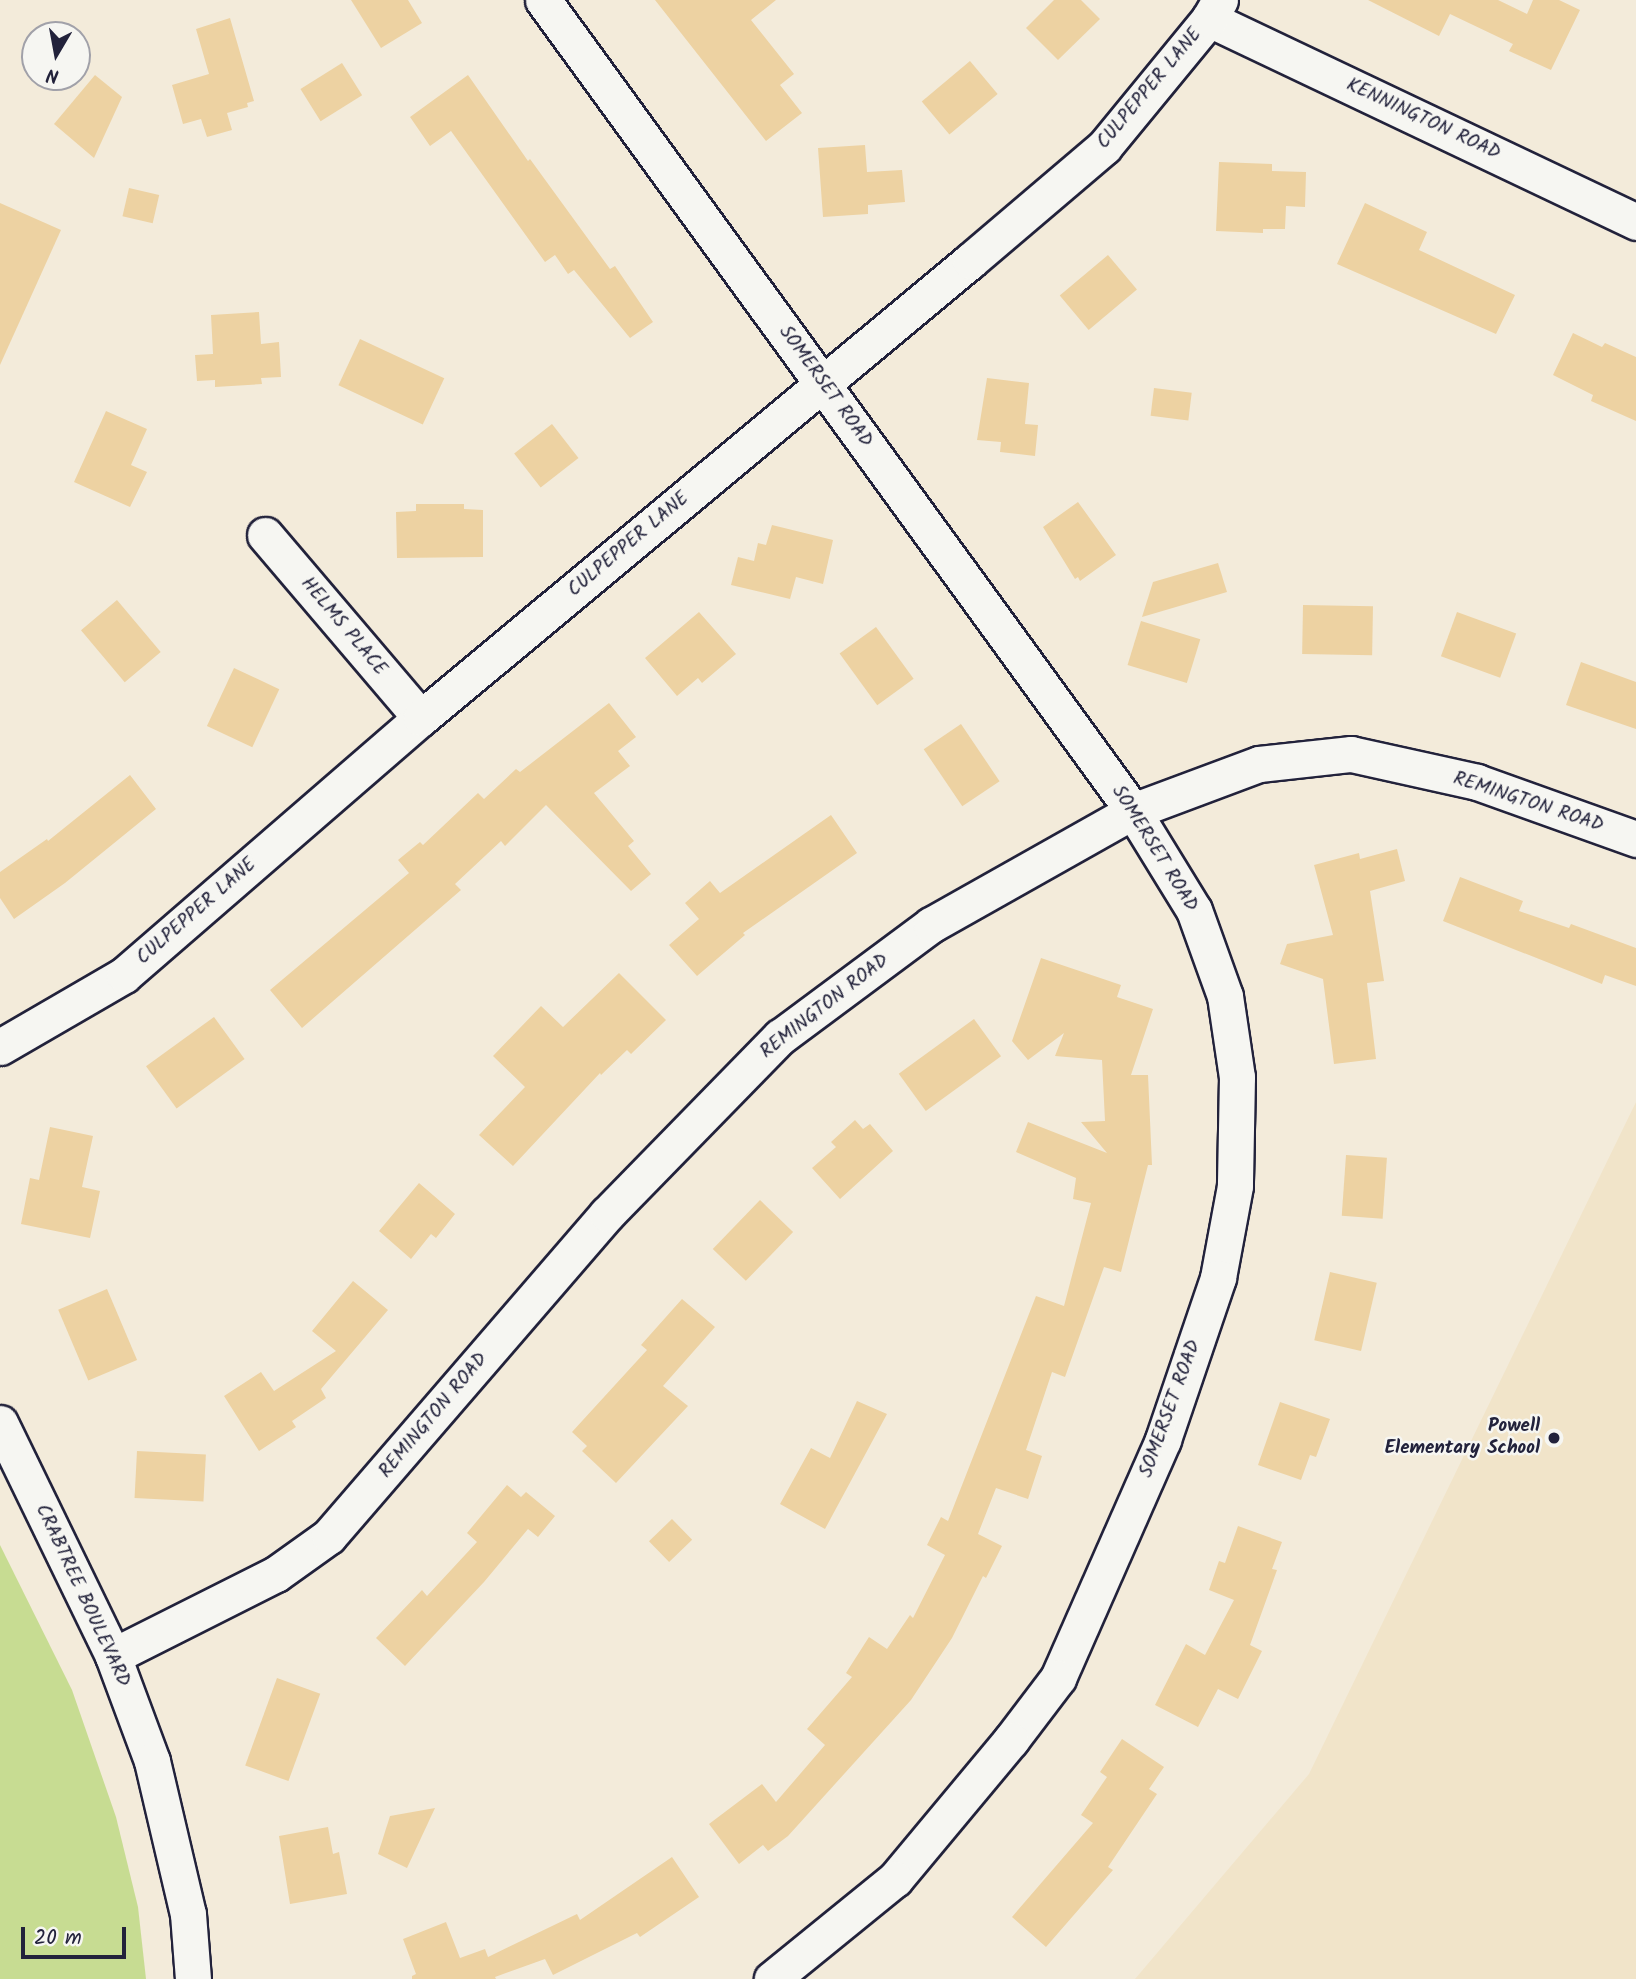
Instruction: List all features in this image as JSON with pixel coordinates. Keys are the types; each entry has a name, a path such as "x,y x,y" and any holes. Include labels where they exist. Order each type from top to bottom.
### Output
{"street":[{"name":"SOMERSET ROAD","path":"543,0 1133,811 1194,910 1225,996 1237,1077 1236,1172 1219,1278 1163,1440 1058,1678 1011,1740 895,1879 772,1979"},
{"name":"CULPEPPER LANE","path":"0,1047 124,975 421,718 1104,146 1215,10"},
{"name":"KENNINGTON ROAD","path":"1215,10 1636,222"},
{"name":"HELMS PLACE","path":"265,535 421,718"},
{"name":"REMINGTON ROAD","path":"113,1656 276,1574 330,1536 607,1214 780,1037 931,925 1133,811 1259,764 1352,754 1478,782 1636,839"},
{"name":"CRABTREE BOULEVARD","path":"0,1423 113,1656 152,1761 188,1914 193,1979"}],"shaded area":[{"name":"Powell Elementary School","path":"1636,1102 1636,1979 1135,1979 1309,1774"}],"green space":[{"path":"0,1545 72,1690 116,1817 138,1907 146,1979 0,1979"}],"building":[{"path":"351,0 408,0 422,23 381,48"},
{"path":"655,0 776,0 751,20 794,74 780,85 802,113 766,141"},
{"path":"1054,0 1081,0 1100,19 1058,60 1026,28"},
{"path":"1368,0 1498,0 1527,14 1533,0 1559,0 1580,10 1551,70 1509,51 1513,44 1450,14 1439,36"},
{"path":"230,18 254,101 247,103 248,107 227,113 232,130 207,137 201,119 183,124 172,85 209,74 196,29"},
{"path":"970,61 998,94 949,134 922,101"},
{"path":"342,63 362,95 321,121 300,89"},
{"path":"95,75 122,97 94,158 54,124 82,91 91,91 91,80"},
{"path":"468,75 528,161 530,159 610,269 615,266 653,322 630,338 574,270 568,274 555,255 545,262 451,131 430,146 410,117"},
{"path":"865,145 867,172 902,170 905,202 868,205 868,214 823,217 818,148"},
{"path":"1219,162 1272,164 1272,171 1306,172 1305,207 1286,206 1285,229 1263,229 1263,233 1216,231"},
{"path":"129,188 159,195 153,223 122,216"},
{"path":"0,203 61,230 0,365"},
{"path":"1365,203 1427,232 1419,250 1515,295 1496,334 1337,264"},
{"path":"1108,255 1137,289 1089,330 1060,295"},
{"path":"259,312 261,344 279,342 281,377 261,378 262,384 215,387 215,380 197,381 195,355 213,354 211,315"},
{"path":"1573,333 1602,347 1605,343 1636,357 1636,421 1591,401 1593,395 1553,375"},
{"path":"360,339 444,378 423,425 338,385"},
{"path":"987,378 1029,383 1025,424 1038,425 1035,456 1000,452 1001,442 977,440"},
{"path":"1154,388 1192,393 1188,420 1151,416"},
{"path":"106,411 147,429 131,465 147,472 130,507 74,482"},
{"path":"552,424 578,458 541,487 514,454"},
{"path":"1078,502 1116,555 1080,581 1078,577 1075,579 1043,527"},
{"path":"416,504 464,504 464,509 483,510 483,557 397,558 396,512 416,511"},
{"path":"772,525 833,540 823,584 796,577 790,599 731,585 738,557 754,561 758,543 766,545"},
{"path":"1218,563 1227,592 1142,617 1153,582"},
{"path":"117,600 161,652 125,682 81,630"},
{"path":"1303,605 1373,606 1372,655 1302,654"},
{"path":"699,612 736,654 702,683 698,678 677,696 645,658"},
{"path":"1457,612 1516,634 1500,678 1441,656"},
{"path":"1141,621 1200,639 1187,683 1128,665"},
{"path":"876,627 914,679 877,705 840,653"},
{"path":"1581,662 1636,682 1636,729 1566,705"},
{"path":"234,668 279,689 252,747 207,726"},
{"path":"609,703 636,737 618,751 630,766 594,793 634,841 628,846 651,874 631,891 546,805 505,846 501,841 455,884 461,890 302,1028 270,990 409,873 398,860 420,842 423,845 478,793 484,799 516,769 520,772"},
{"path":"961,724 1000,781 962,806 924,749"},
{"path":"130,775 156,809 65,883 14,919 0,898 0,872 47,839 48,841"},
{"path":"831,815 857,853 743,933 745,935 697,976 669,945 699,919 685,903 710,881 720,893"},
{"path":"1397,849 1405,881 1370,891 1384,981 1367,983 1376,1059 1334,1064 1323,979 1280,964 1287,944 1333,935 1314,865 1359,853 1360,859"},
{"path":"1460,877 1523,901 1519,911 1569,928 1571,924 1636,948 1636,986 1605,975 1602,984 1443,921"},
{"path":"1041,958 1121,985 1117,997 1153,1009 1131,1075 1148,1075 1152,1165 1148,1165 1121,1272 1104,1267 1065,1377 1052,1372 1026,1450 1042,1456 1028,1499 996,1488 978,1534 1002,1546 986,1578 983,1576 952,1638 911,1700 788,1836 768,1851 763,1845 739,1864 709,1824 762,1784 776,1802 825,1745 807,1729 852,1677 846,1673 869,1637 887,1649 910,1615 913,1618 945,1555 927,1545 941,1517 948,1521 1036,1296 1064,1306 1091,1203 1073,1199 1076,1178 1016,1152 1028,1122 1107,1153 1081,1122 1105,1121 1102,1060 1055,1056 1064,1033 1028,1060 1012,1041"},
{"path":"619,973 666,1020 631,1054 627,1050 601,1075 600,1073 513,1166 479,1135 525,1087 493,1056 541,1006 563,1027"},
{"path":"214,1017 245,1059 177,1108 146,1066"},
{"path":"974,1019 1001,1056 926,1111 899,1074"},
{"path":"855,1120 863,1129 870,1124 893,1151 840,1199 812,1168 836,1147 831,1142"},
{"path":"50,1127 93,1136 82,1187 100,1191 90,1238 21,1224 30,1178 39,1180"},
{"path":"1346,1155 1387,1158 1383,1219 1342,1216"},
{"path":"419,1183 455,1214 436,1238 431,1234 411,1259 379,1231"},
{"path":"760,1200 793,1232 746,1281 713,1249"},
{"path":"1330,1272 1377,1283 1361,1351 1314,1340"},
{"path":"353,1281 388,1310 321,1389 326,1398 292,1421 296,1427 259,1451 224,1396 261,1372 274,1391 336,1351 312,1331"},
{"path":"107,1289 137,1360 88,1381 58,1310"},
{"path":"682,1299 715,1327 663,1386 688,1406 616,1483 582,1451 587,1446 572,1432 647,1350 641,1345"},
{"path":"857,1401 887,1414 825,1529 780,1504 811,1448 830,1458"},
{"path":"1280,1402 1330,1419 1316,1457 1310,1455 1301,1480 1258,1465"},
{"path":"137,1451 206,1455 203,1502 135,1498"},
{"path":"507,1485 521,1497 526,1492 555,1516 538,1537 528,1529 484,1582 405,1666 376,1638 422,1590 427,1596 477,1542 467,1533"},
{"path":"672,1519 692,1540 669,1562 649,1541"},
{"path":"1238,1526 1282,1542 1272,1569 1277,1570 1250,1645 1262,1651 1238,1699 1218,1689 1198,1727 1155,1705 1186,1644 1205,1655 1234,1600 1209,1590 1219,1561 1225,1563"},
{"path":"277,1678 320,1694 288,1781 245,1765"},
{"path":"1122,1739 1164,1767 1149,1789 1157,1794 1108,1867 1113,1870 1046,1947 1012,1917 1093,1823 1081,1815 1107,1777 1100,1772"},
{"path":"435,1808 407,1868 378,1854 390,1816"},
{"path":"328,1827 333,1854 339,1852 347,1894 290,1904 279,1836"},
{"path":"672,1857 699,1897 640,1937 637,1933 553,1975 545,1959 495,1977 496,1979 412,1979 416,1974 403,1939 446,1922 460,1958 485,1949 488,1957 577,1914 580,1920"}],"place":[{"name":"Powell Elementary School","path":"1554,1438"}]}
